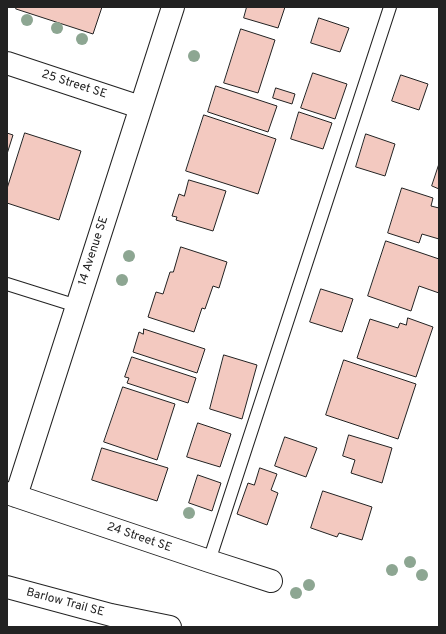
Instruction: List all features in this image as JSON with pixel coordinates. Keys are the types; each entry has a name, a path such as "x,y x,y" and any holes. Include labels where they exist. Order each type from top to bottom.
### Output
{"street":[{"name":"14 Avenue SE","path":"12,495 77,306 172,7"},
{"name":"25 Street SE","path":"7,63 140,107"},
{"name":"24 Street SE","path":"12,495 271,581"},
{"name":"Barlow Trail SE","path":"7,587 111,615 170,627"}],"lane":[{"path":"209,561 390,7"},
{"path":"7,284 77,306"}],"building":[{"path":"17,7 102,7 93,34 16,9"},
{"path":"247,7 285,7 278,28 244,18"},
{"path":"319,18 349,28 340,52 311,43"},
{"path":"241,29 275,40 258,93 224,83"},
{"path":"313,73 347,84 335,119 301,108"},
{"path":"401,75 428,84 419,110 392,101"},
{"path":"216,86 277,106 268,132 208,112"},
{"path":"276,88 295,94 292,104 273,98"},
{"path":"299,112 332,123 323,149 291,139"},
{"path":"204,115 276,139 258,194 186,171"},
{"path":"7,133 13,135 7,154"},
{"path":"25,133 81,151 59,220 7,203 7,189"},
{"path":"366,134 395,144 385,176 356,167"},
{"path":"439,164 439,189 432,186"},
{"path":"189,180 226,191 213,231 176,220 177,217 172,216 179,194 184,196"},
{"path":"402,188 433,198 431,206 439,208 439,239 422,234 419,243 388,233"},
{"path":"386,241 439,259 439,293 419,286 411,311 368,296"},
{"path":"181,247 227,262 219,288 213,286 205,309 202,308 194,332 148,317 156,292 163,294 170,272 173,272"},
{"path":"321,289 353,299 342,332 310,322"},
{"path":"408,318 433,327 416,377 357,358 370,319 398,328 400,323 406,325"},
{"path":"144,329 205,349 197,373 133,352 139,332 143,334"},
{"path":"224,355 257,365 242,419 210,409"},
{"path":"132,357 196,378 188,403 127,383 129,378 125,377"},
{"path":"344,360 416,384 398,439 326,415"},
{"path":"123,387 175,404 157,460 104,442"},
{"path":"198,423 231,434 220,467 187,457"},
{"path":"349,435 392,448 382,483 351,473 355,460 343,456"},
{"path":"285,437 317,448 306,477 275,466"},
{"path":"102,448 168,468 157,501 92,480"},
{"path":"260,468 277,474 271,490 278,493 267,525 237,514 248,483 254,485"},
{"path":"198,475 221,483 212,511 189,503"},
{"path":"323,491 372,507 362,540 339,533 337,537 311,528"}]}
